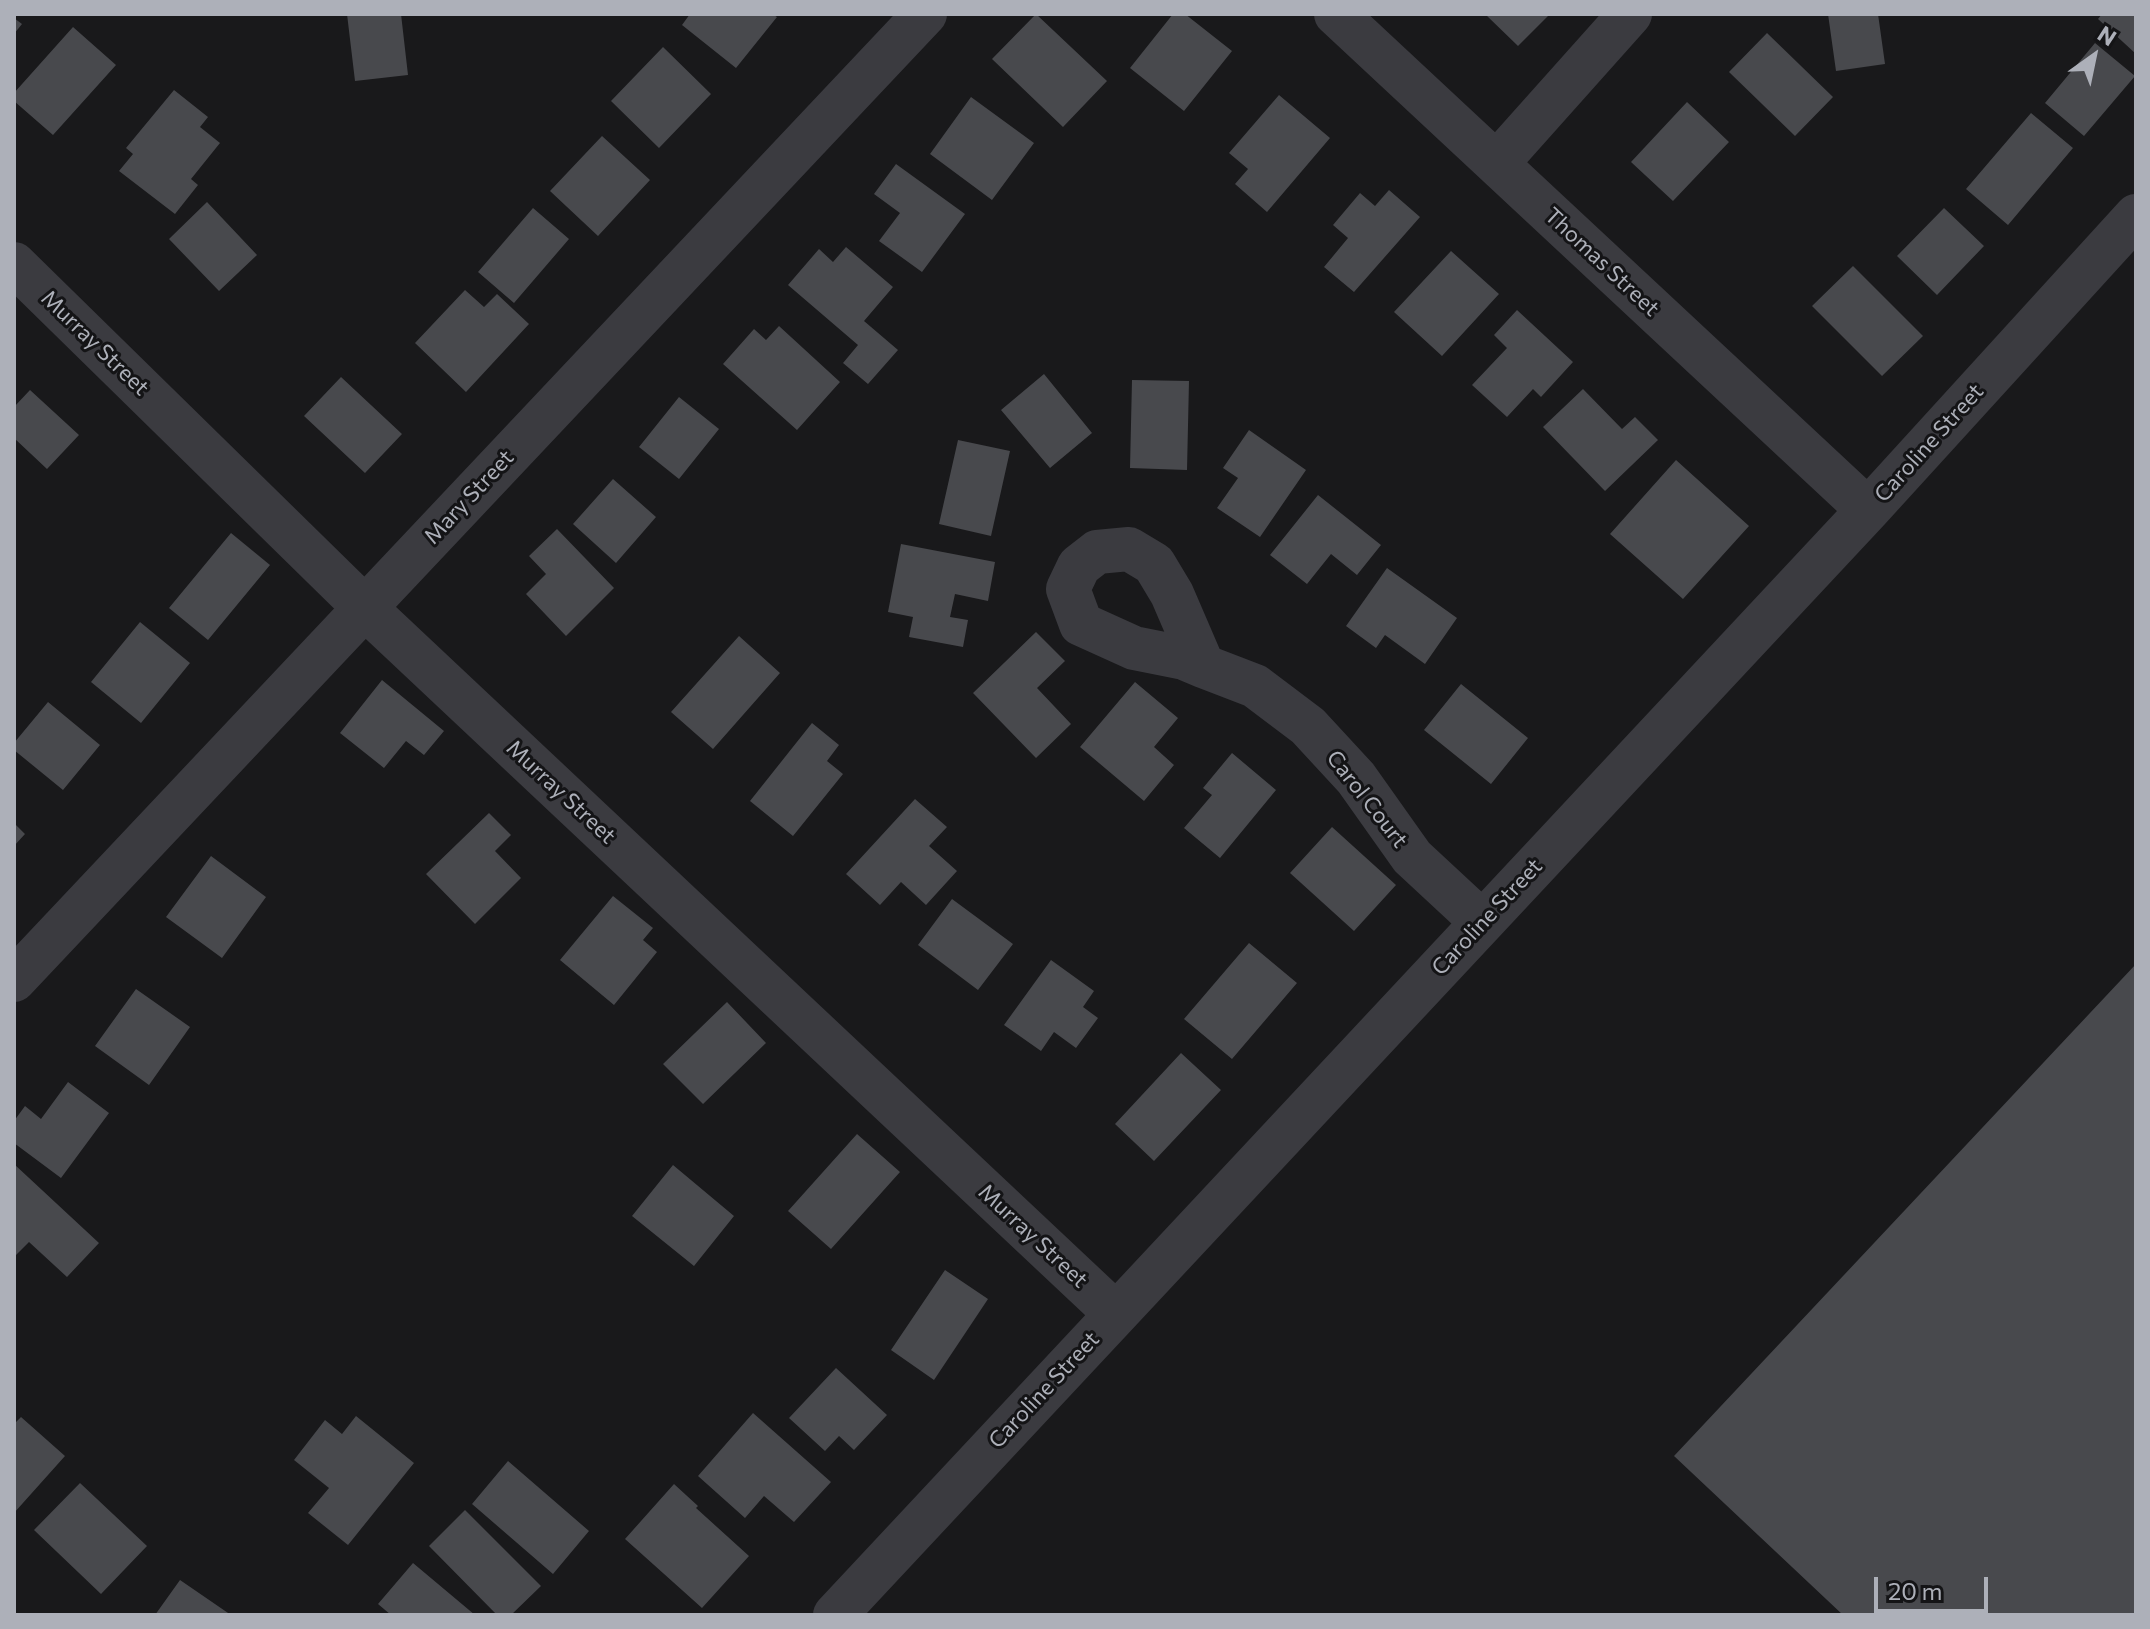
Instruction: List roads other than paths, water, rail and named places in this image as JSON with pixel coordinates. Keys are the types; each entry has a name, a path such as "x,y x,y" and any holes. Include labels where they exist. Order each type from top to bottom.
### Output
{"street":[{"name":"Mary Street","path":"14,980 925,14"},
{"name":"Thomas Street","path":"1336,14 1868,510"},
{"path":"1497,163 1630,14"},
{"name":"Caroline Street","path":"835,1615 1868,510 2136,216"},
{"name":"Murray Street","path":"14,264 365,608 1116,1314"},
{"name":"Carol Court","path":"1203,666 1255,686 1308,726 1356,778 1412,857 1482,922"}]}
